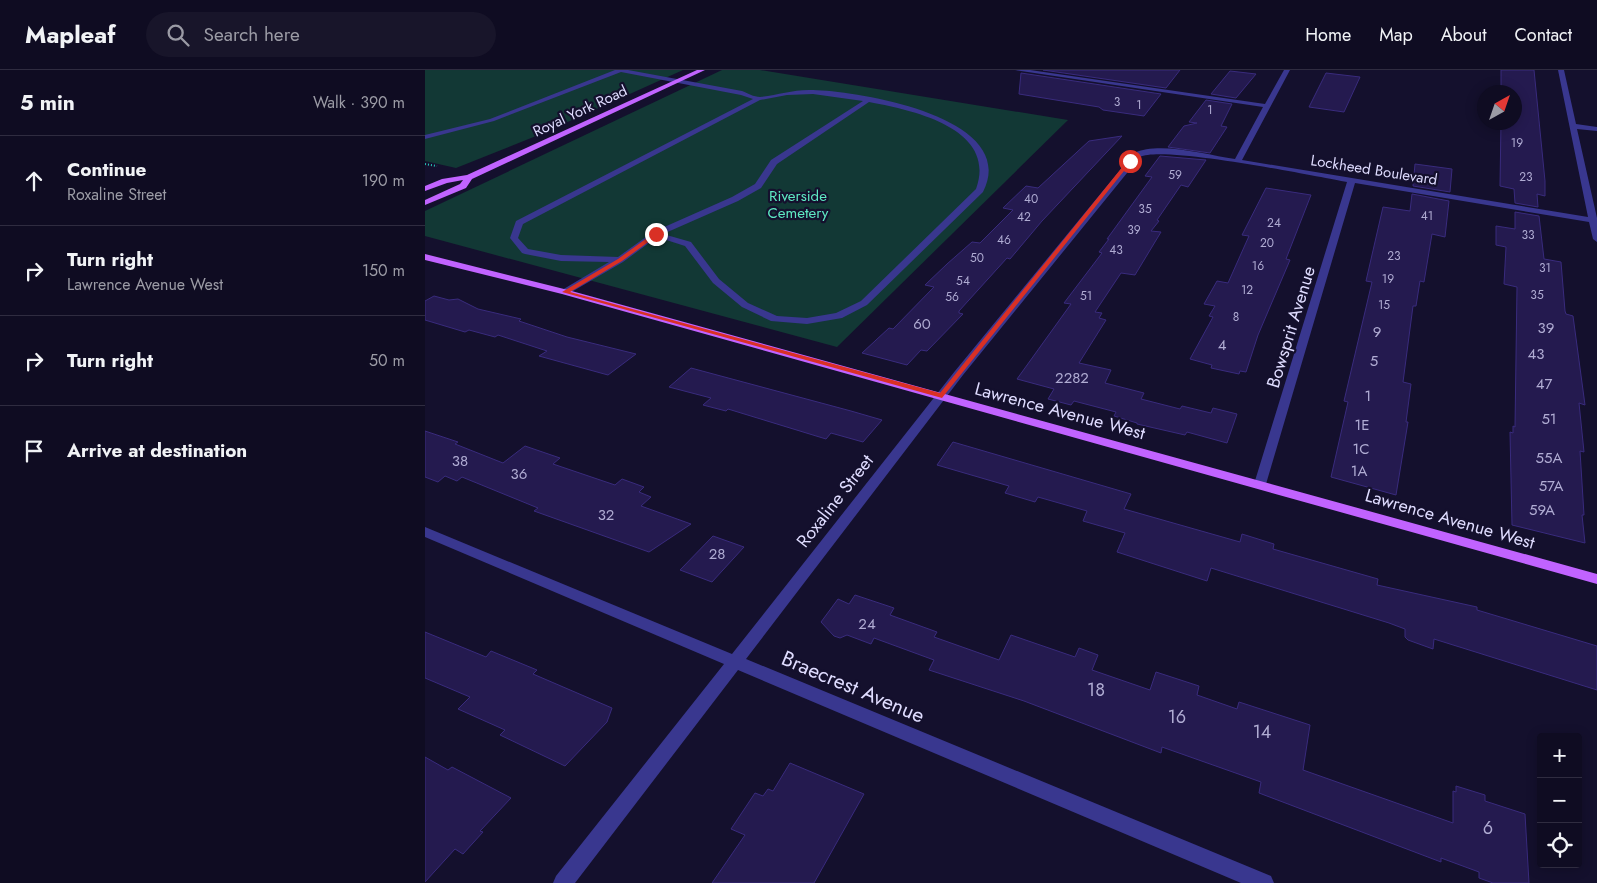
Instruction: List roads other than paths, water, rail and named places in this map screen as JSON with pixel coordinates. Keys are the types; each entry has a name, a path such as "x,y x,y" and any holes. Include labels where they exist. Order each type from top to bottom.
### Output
{"main road":[{"name":"Royal York Road","path":"425,190 445,181 469,178 703,70"},
{"name":"Royal York Road","path":"425,203 463,186 469,178"},
{"name":"Lawrence Avenue West","path":"425,257 565,292 1597,579"}],"street":[{"path":"425,137 492,120 620,70 742,93 758,99"},
{"path":"1018,70 1267,106"},
{"path":"1237,162 1287,70"},
{"path":"1561,70 1572,126 1595,221 1597,239"},
{"path":"620,260 561,258 525,251 514,238 519,223 758,99 783,91 807,90 835,93 916,110 953,126 979,149 985,170 981,190 863,303 839,316 807,321 775,319 745,305 716,281 688,244 656,234"},
{"path":"565,292 620,260 656,234 684,220 735,200 758,186 774,162 868,100"},
{"path":"1572,126 1597,130"},
{"name":"Lockheed Boulevard","path":"1145,151 1178,152 1595,221"},
{"name":"Roxaline Street","path":"563,883 734,660 942,396 1130,161 1145,151"},
{"name":"Bowsprit Avenue","path":"1260,484 1352,180"},
{"name":"Braecrest Avenue","path":"425,532 1264,883"}],"park label":[{"name":"Riverside Cemetery","path":"798,204"}]}
